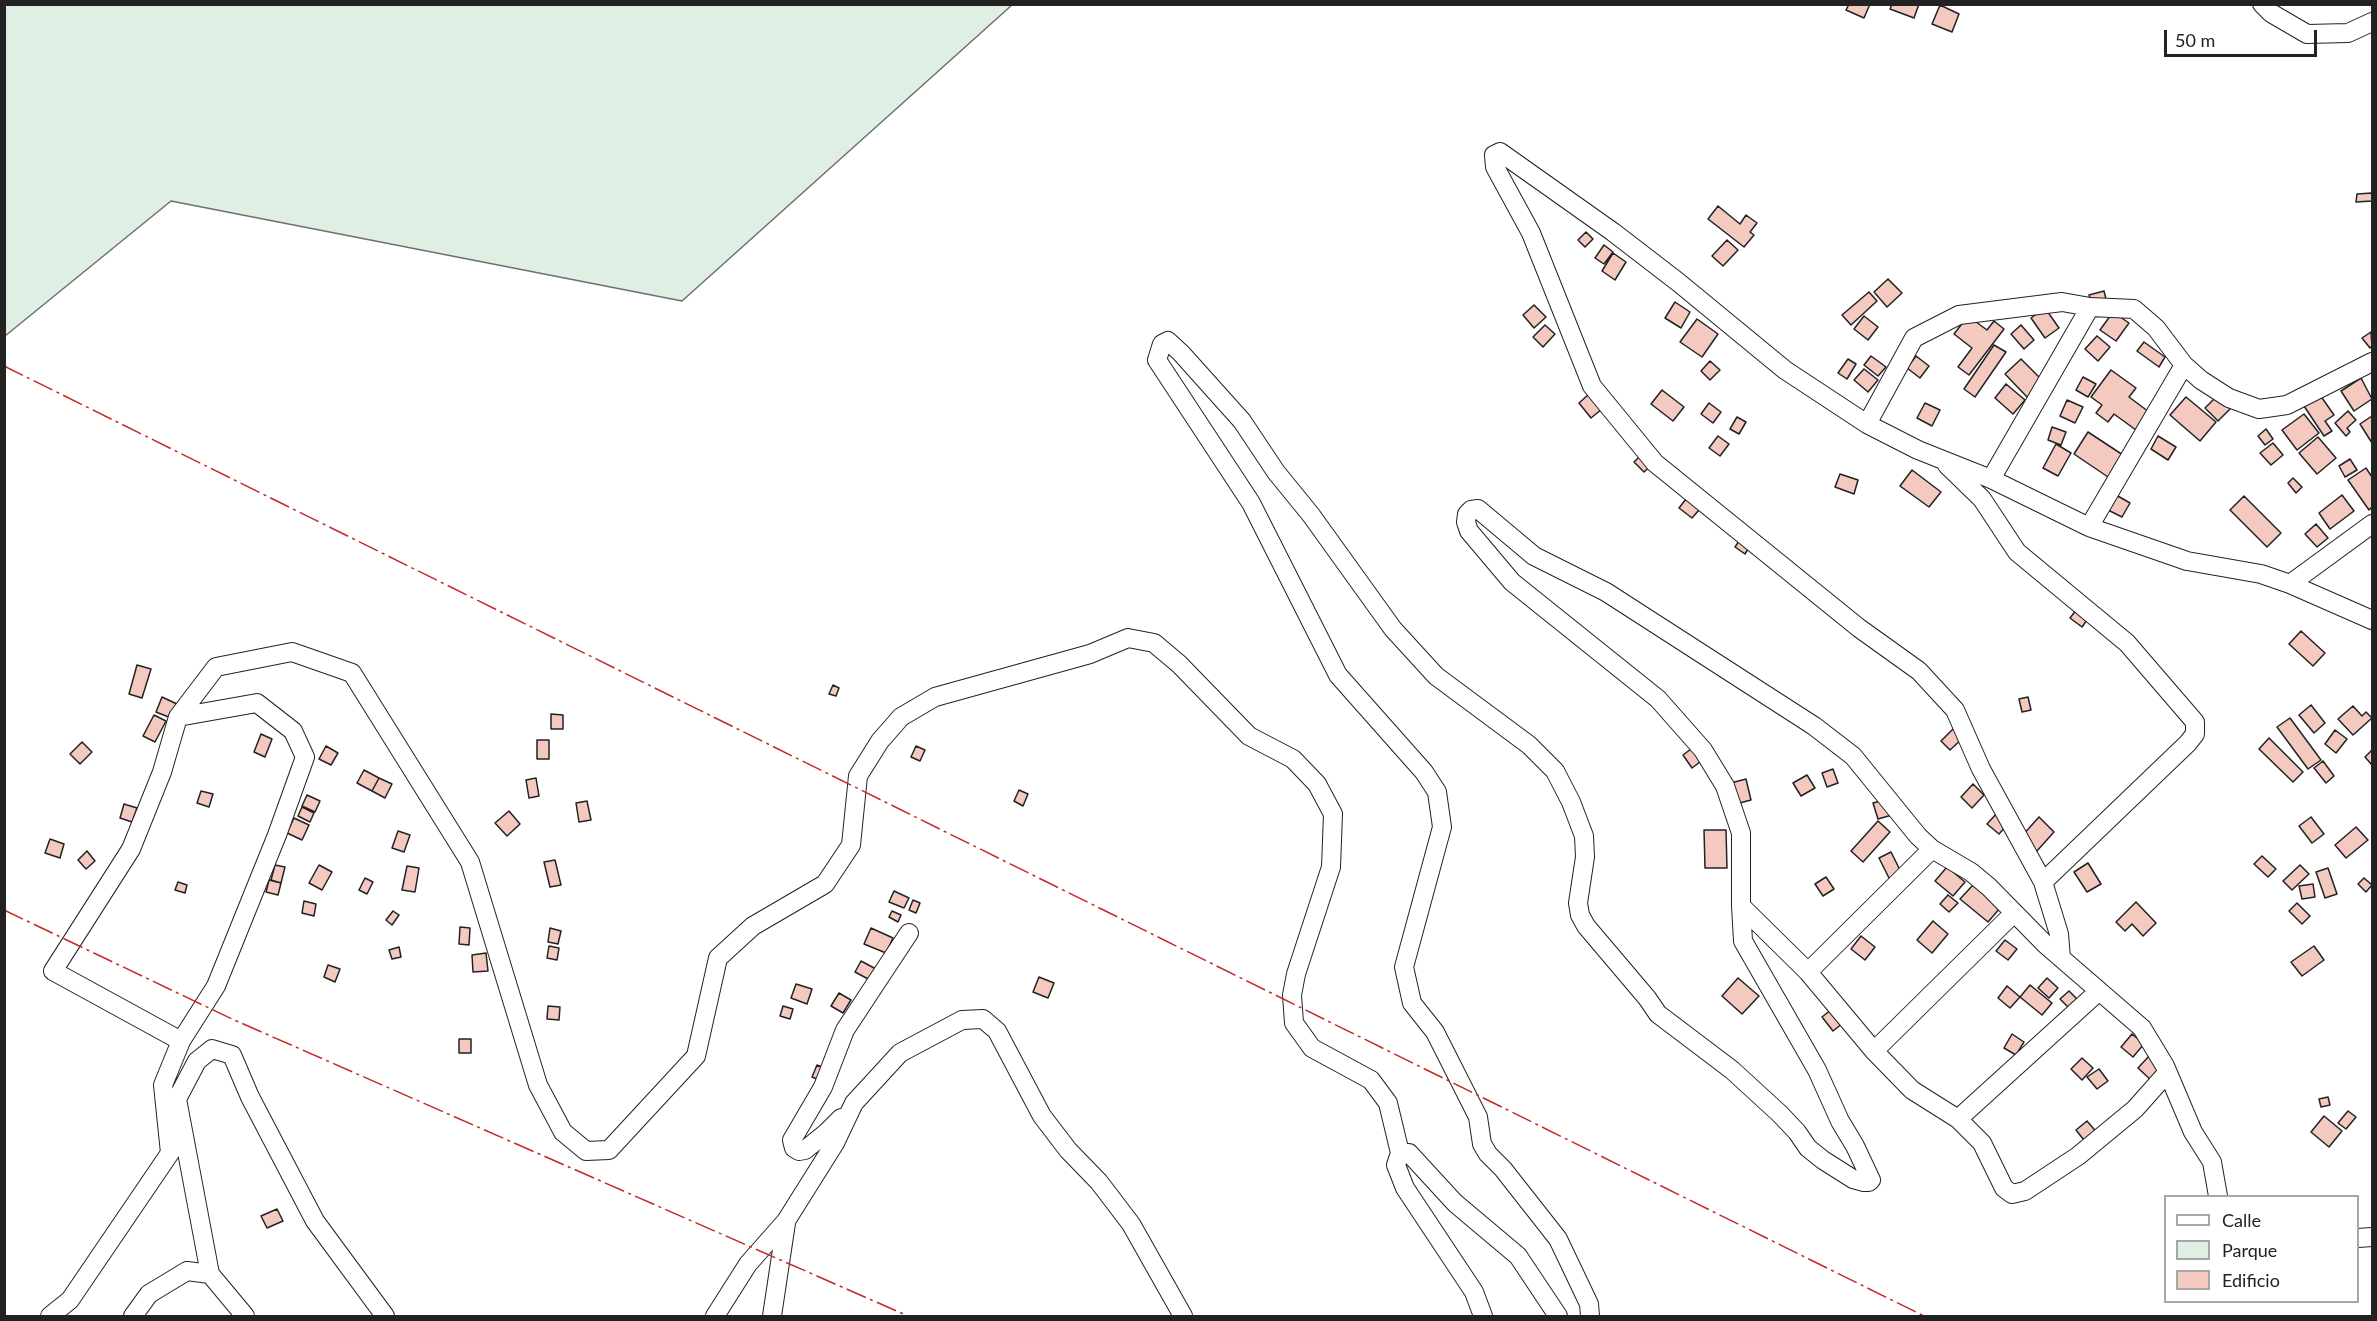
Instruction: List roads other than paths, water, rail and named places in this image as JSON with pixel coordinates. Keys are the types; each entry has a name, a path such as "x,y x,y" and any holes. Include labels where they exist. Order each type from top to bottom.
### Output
{"street":[{"path":"2262,4 2271,13 2307,34 2348,33 2373,22"},
{"path":"2061,958 2059,934 2043,882 1981,769 1955,710 1919,671 1859,628 1654,463 1592,386 1531,233 1495,167 1494,155 1500,152 1613,232 1785,370 1868,424 1918,450 1991,479 2089,527 2187,561 2261,574 2373,620"},
{"path":"1868,424 1914,338 1959,315 2062,302 2090,307 2134,309 2156,328 2184,365 2201,380 2229,398 2259,409 2287,405 2373,362"},
{"path":"1991,479 2090,307"},
{"path":"1590,1317 1589,1304 1558,1239 1503,1169 1488,1154 1482,1144 1478,1117 1435,1032 1412,1003 1404,968 1442,827 1437,792 1424,772 1352,693 1333,666 1251,502 1157,360 1162,344 1168,341 1182,353 1242,422 1276,472 1311,515 1393,629 1436,676 1529,746 1555,771 1571,802 1584,836 1585,857 1578,903 1580,915 1586,926 1658,1014 1732,1070 1780,1114 1808,1148 1853,1179 1869,1182 1866,1169 1840,1121 1817,1070 1743,942 1741,833 1725,786 1703,750 1658,699 1512,582 1469,531 1466,522 1467,514 1471,510 1478,509 1534,555 1606,592 1814,726 1853,756 1918,836 1932,849 1971,872 2061,958 2142,1028 2168,1073 2193,1132 2212,1162 2218,1195"},
{"path":"2089,527 2184,365"},
{"path":"1940,458 1982,499 2017,552 2127,643 2196,723 2195,734 2188,743 2043,882"},
{"path":"2290,584 2373,524"},
{"path":"181,1041 53,971 131,849 162,772 178,717 216,667 292,652 352,673 470,862 538,1085 563,1132 586,1151 609,1150 696,1056 718,958 753,926 825,884 851,845 858,776 880,741 901,717 934,698 1090,654 1128,638 1154,643 1179,664 1249,736 1293,759 1317,784 1333,814 1331,867 1296,974 1292,995 1294,1023 1312,1048 1371,1080 1388,1103 1400,1153 1396,1165 1405,1188 1474,1292 1483,1317"},
{"path":"178,717 257,703 293,732 305,757 277,835 216,986 181,1041 162,1085 210,1274 244,1317"},
{"path":"1808,972 1932,849"},
{"path":"1741,906 1808,972 1874,1051 1912,1090 1958,1119 1982,1143 2004,1188 2012,1194 2025,1191 2078,1156 2135,1109 2168,1073"},
{"path":"1874,1051 2014,913"},
{"path":"909,933 845,1030 823,1087 792,1140 794,1148 799,1151 805,1150 826,1133 900,1053 962,1020 983,1019 997,1031 1042,1116 1068,1150 1099,1182 1131,1224 1183,1317"},
{"path":"1958,1119 2099,991"},
{"path":"50,1317 70,1300 178,1152 177,1099 197,1061 212,1049 232,1055 250,1097 315,1221 385,1317"},
{"path":"715,1317 748,1264 786,1221 835,1143 854,1103"},
{"path":"1400,1153 1409,1153 1455,1203 1518,1256 1558,1317"},
{"path":"772,1317 786,1221"},
{"path":"133,1317 149,1294 187,1271 210,1274"}]}
